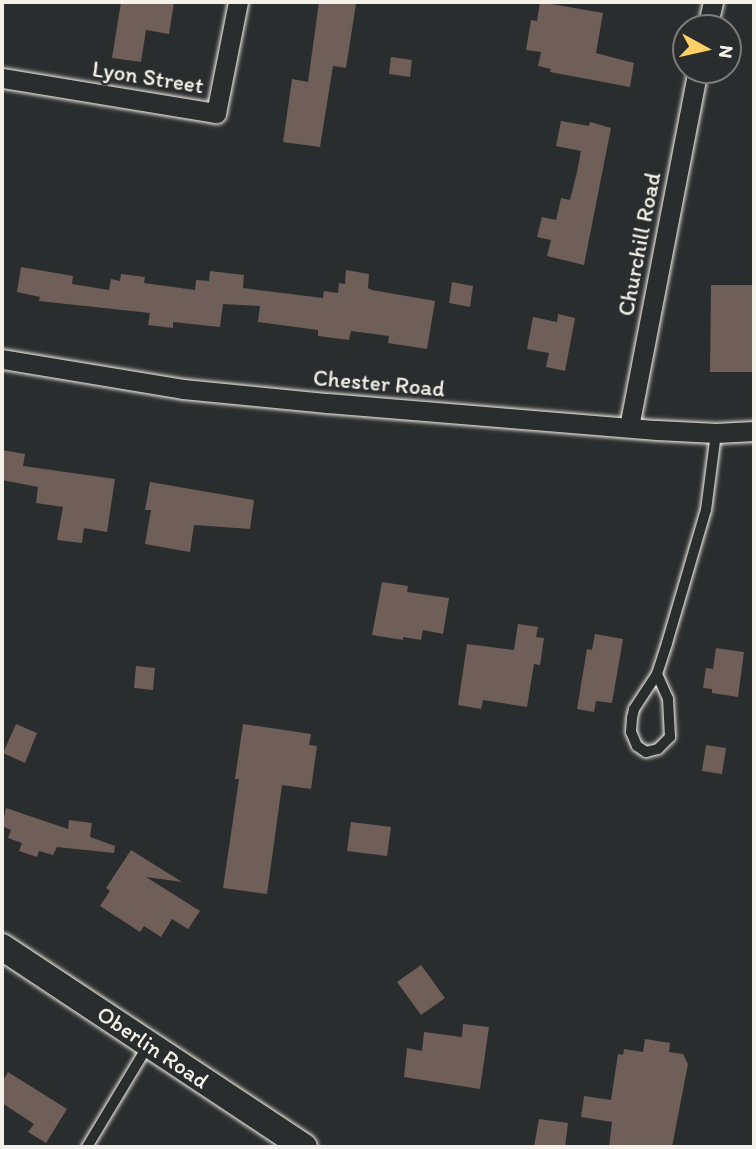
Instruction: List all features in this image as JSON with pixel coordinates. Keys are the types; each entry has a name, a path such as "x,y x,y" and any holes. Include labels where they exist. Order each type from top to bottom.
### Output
{"main road":[{"name":"Oberlin Road","path":"2,947 304,1147"}],"street":[{"name":"Lyon Street","path":"2,79 216,113 238,2"},
{"name":"Churchill Road","path":"629,427 695,84"},
{"name":"Chester Road","path":"2,359 183,389 629,427 716,433 754,431"}],"lane":[{"path":"657,674 668,699 670,737 659,750 646,752 637,746 631,732 632,718 634,709 657,674 706,510 716,433"},
{"path":"87,1147 149,1044"}],"building":[{"path":"121,2 174,3 169,34 146,30 141,62 112,58"},
{"path":"319,2 356,4 346,68 333,66 320,147 283,142 292,79 308,82"},
{"path":"540,2 603,13 596,53 634,63 630,87 550,72 551,69 538,66 541,52 526,50 531,20 537,21"},
{"path":"391,57 412,60 410,77 389,74"},
{"path":"561,121 589,126 590,122 611,128 584,265 547,256 551,240 537,237 542,217 556,220 561,198 570,200 577,172 581,151 556,146"},
{"path":"21,267 73,276 72,284 109,290 111,279 120,281 121,274 145,277 144,283 195,290 196,280 209,281 210,271 244,275 243,288 323,298 324,291 338,293 339,283 345,284 346,270 369,274 368,288 372,290 435,301 427,349 388,343 389,336 351,331 349,340 318,336 318,330 258,322 260,306 223,304 220,327 173,322 173,328 148,325 150,313 39,301 40,297 17,292"},
{"path":"452,282 473,286 470,307 449,303"},
{"path":"711,285 754,285 754,372 710,372"},
{"path":"558,314 575,318 565,371 546,367 549,353 527,349 533,317 557,322"},
{"path":"2,450 25,454 23,466 115,479 107,532 84,528 82,543 57,540 63,507 36,503 38,487 2,480"},
{"path":"150,482 254,500 250,529 194,525 190,552 145,544 151,510 145,510"},
{"path":"382,582 408,586 407,592 449,598 443,634 423,630 421,640 372,635"},
{"path":"518,624 538,627 536,637 544,638 540,665 534,664 527,707 483,700 481,709 458,705 467,644 514,650"},
{"path":"595,634 623,639 612,703 596,701 594,712 577,709 587,649 592,650"},
{"path":"716,648 744,652 738,697 712,693 712,689 703,688 706,668 713,669"},
{"path":"136,666 155,668 153,690 134,688"},
{"path":"16,724 37,733 25,763 3,753"},
{"path":"243,724 311,734 309,745 317,746 311,789 282,785 267,894 223,888 239,779 235,779"},
{"path":"706,745 726,748 722,774 702,771"},
{"path":"6,808 68,829 69,820 92,823 90,837 115,846 114,853 57,847 53,855 39,851 37,857 19,851 22,843 8,838 11,830 2,826"},
{"path":"351,822 391,827 387,856 347,851"},
{"path":"131,850 182,882 146,877 200,911 188,929 172,919 161,937 144,926 140,932 100,906 110,891 106,888"},
{"path":"421,965 445,998 421,1015 397,982"},
{"path":"463,1024 489,1027 480,1089 404,1077 407,1048 422,1051 424,1032 462,1037"},
{"path":"645,1039 670,1043 669,1052 683,1054 688,1064 672,1147 609,1147 612,1122 581,1117 584,1096 611,1100 618,1054 623,1055 624,1049 643,1052"},
{"path":"8,1072 67,1109 46,1143 28,1132 34,1124 2,1103 2,1082"},
{"path":"539,1119 568,1123 565,1147 534,1147"}]}
